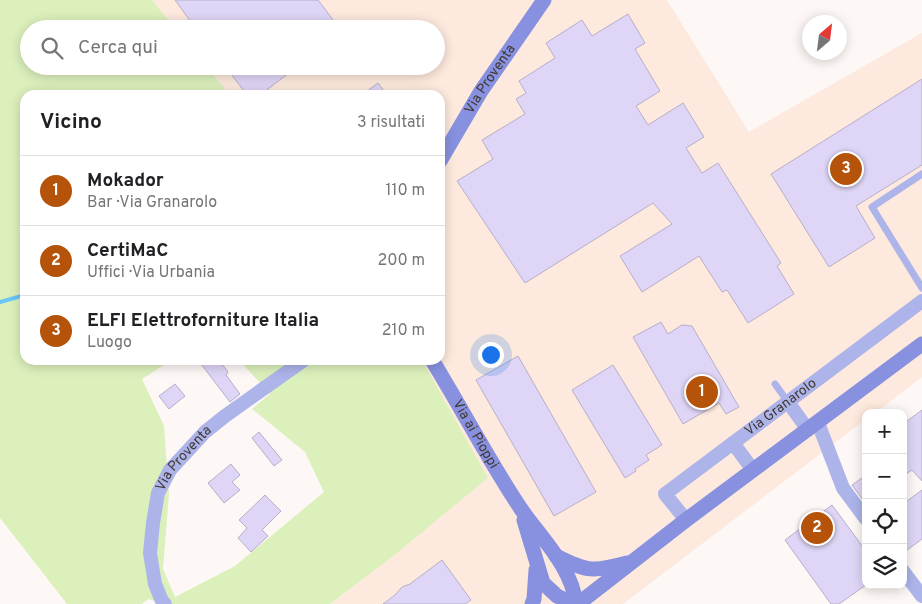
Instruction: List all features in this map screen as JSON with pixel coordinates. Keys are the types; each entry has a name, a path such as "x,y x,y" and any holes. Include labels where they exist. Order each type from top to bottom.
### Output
{"street":[{"name":"Via Proventa","path":"445,152 481,91 544,0"},
{"name":"Via Granarolo","path":"686,520 665,494 922,301"},
{"path":"576,604 922,344"},
{"name":"Via Proventa","path":"166,604 162,601 155,584 150,553 158,493 170,470 205,432 297,365"},
{"name":"Via ai Pioppi","path":"435,365 521,508 555,556 574,590 576,604"},
{"path":"788,402 813,426 826,446 843,488 862,514"},
{"path":"733,443 753,470"},
{"name":"Via ai Pioppi","path":"521,508 543,583 557,596 576,604"},
{"name":"Via ai Pioppi","path":"555,556 577,567 591,570 601,570 634,561"},
{"name":"Via ai Pioppi","path":"532,604 537,561"},
{"path":"907,576 922,596"}],"lane":[{"path":"922,174 872,207 922,288"},
{"path":"775,384 788,402"}],"shaded area":[{"path":"152,0 667,0 749,132 922,33 922,377 880,409 862,409 862,422 623,604 330,604 397,553 488,478 425,365 445,365 445,90 226,90 213,75 445,75 445,20 169,20"}],"green space":[{"path":"0,0 152,0 169,20 20,20 20,75 213,75 226,90 20,90 20,365 164,365 142,379 164,426 169,495 163,569 175,597 235,566 324,492 305,452 252,409 270,394 244,365 425,365 488,478 397,553 330,604 164,604 148,599 142,604 67,604 0,518"}],"building":[{"path":"175,0 318,0 333,20 189,20"},
{"path":"628,14 645,43 635,49 660,91 636,106 648,125 683,103 704,137 686,148 702,173 718,163 781,263 777,266 794,294 748,323 727,290 722,292 699,256 642,292 620,256 672,224 653,203 525,283 457,181 493,159 482,140 525,114 516,99 526,93 519,81 555,58 546,43 582,20 592,36"},
{"path":"232,75 286,75 267,90 243,90"},
{"path":"922,79 922,165 856,206 875,238 829,267 771,174"},
{"path":"378,83 383,90 369,90"},
{"path":"661,322 668,334 682,325 692,326 739,407 726,414 719,403 683,424 633,337"},
{"path":"518,356 596,492 554,516 476,380"},
{"path":"202,365 223,365 228,372 226,375 240,394 230,402"},
{"path":"613,365 662,445 646,455 649,460 625,478 572,390"},
{"path":"175,384 185,396 169,409 159,396"},
{"path":"922,410 922,481 912,470 907,473 907,421"},
{"path":"259,432 282,460 274,466 252,438"},
{"path":"231,464 240,475 232,482 240,490 224,503 208,483"},
{"path":"862,478 862,499 852,485"},
{"path":"922,490 922,539 907,550 907,544 907,501"},
{"path":"265,495 281,511 262,530 268,536 251,552 238,538 247,528 239,520"},
{"path":"832,505 862,546 862,588 839,604 831,604 785,540"},
{"path":"442,560 471,600 465,604 383,604 402,587 410,584"}],"waterway":[{"path":"0,302 20,296"}],"place":[{"name":"ELFI Elettroforniture Italia","path":"846,169"},
{"name":"Mokador","path":"702,392"},
{"name":"CertiMaC","path":"817,528"}]}
